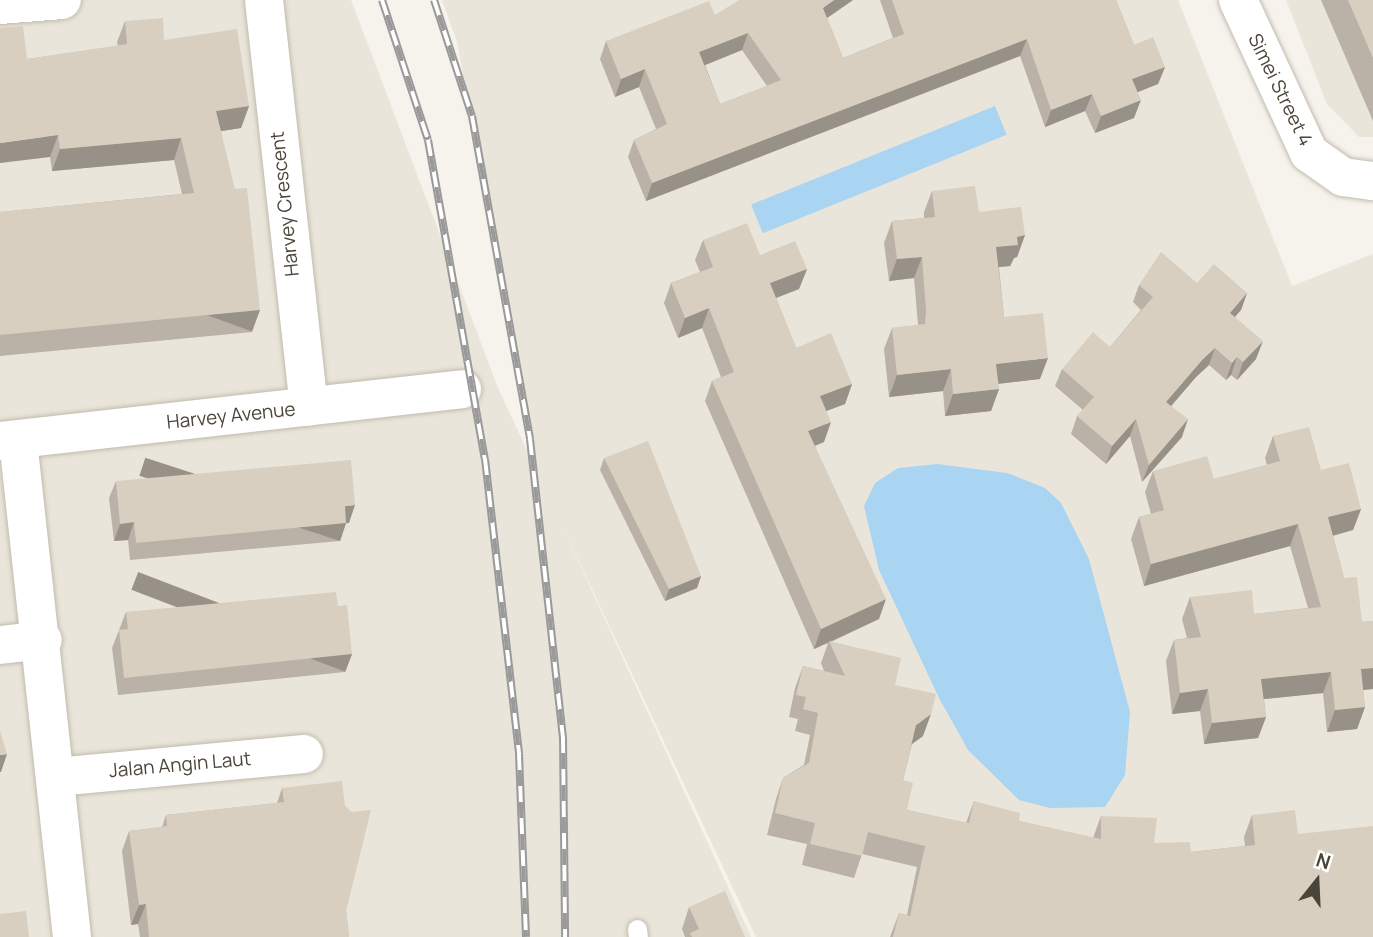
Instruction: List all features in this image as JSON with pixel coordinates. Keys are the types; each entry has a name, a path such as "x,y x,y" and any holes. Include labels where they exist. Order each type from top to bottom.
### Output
{"street":[{"path":"0,5 62,0"},
{"name":"Harvey Crescent","path":"264,0 309,407"},
{"name":"Simei Street 4","path":"1238,0 1309,153 1343,177 1373,181"},
{"name":"Harvey Avenue","path":"9,441 462,389"},
{"path":"9,441 43,640 72,937"},
{"path":"0,645 43,640"},
{"name":"Jalan Angin Laut","path":"56,777 304,754"}],"shaded area":[{"path":"0,0 351,0 498,388 536,470 457,42 442,0 1178,0 1292,286 1373,254 1373,937 756,937 558,517 751,937 0,937"},
{"path":"1286,0 1373,0 1373,137 1359,137 1327,104"}],"water":[{"path":"995,106 1007,135 763,233 751,205"},
{"path":"937,464 1007,473 1045,488 1061,503 1089,559 1130,712 1125,775 1105,807 1050,808 1019,800 968,750 939,698 879,570 864,506 875,483 898,468"}],"building":[{"path":"739,0 834,0 823,8 843,58 904,34 892,0 1116,0 1134,45 1153,37 1165,67 1132,79 1141,100 1101,116 1092,94 1051,110 1027,39 652,183 634,140 667,124 645,69 621,79 606,41 709,1 715,15","holes":["748,33 781,80 720,104 699,52"]},
{"path":"1348,0 1373,0 1373,58"},
{"path":"163,18 164,40 237,29 249,106 216,111 235,189 247,188 260,310 0,335 0,212 194,193 181,138 60,149 58,135 0,143 0,28 23,26 27,59 127,44 125,21"},
{"path":"975,186 979,212 1021,207 1025,235 1017,237 1018,245 996,247 1004,317 1043,313 1048,358 996,364 999,389 953,394 951,369 897,375 892,328 925,324 926,311 922,257 897,259 892,221 935,217 932,191"},
{"path":"747,223 760,255 795,241 807,269 770,283 796,348 831,333 852,384 820,396 831,422 808,431 886,599 821,629 712,381 734,372 709,308 685,318 671,283 713,267 703,240"},
{"path":"1161,252 1197,283 1214,264 1247,293 1230,313 1263,341 1243,362 1237,357 1232,363 1215,348 1203,359 1166,402 1188,419 1149,465 1136,419 1112,446 1077,416 1094,397 1062,369 1093,332 1110,347 1153,297 1139,285"},
{"path":"1309,427 1321,470 1349,463 1361,509 1328,517 1344,578 1357,577 1362,622 1373,621 1373,668 1361,669 1365,707 1335,710 1331,672 1261,679 1266,717 1212,723 1208,689 1180,693 1174,640 1201,637 1190,597 1252,590 1254,614 1321,607 1298,524 1151,564 1139,517 1164,510 1153,471 1207,456 1214,479 1280,461 1273,436"},
{"path":"648,441 701,576 669,589 604,458"},
{"path":"351,460 355,505 345,506 346,523 136,543 134,522 120,524 116,481"},
{"path":"336,592 338,606 347,605 352,654 124,678 119,630 128,629 126,612"},
{"path":"829,641 901,658 895,685 936,694 931,714 916,725 903,780 913,783 907,810 969,823 974,801 1020,813 1019,821 1101,839 1101,816 1157,818 1154,843 1190,842 1191,852 1255,845 1252,815 1295,810 1298,834 1373,826 1373,937 893,937 899,913 910,916 925,846 868,832 862,856 810,844 815,823 775,813 783,778 809,763 818,713 803,709 806,697 796,695 803,666 845,676"},
{"path":"0,731 7,754 0,755"},
{"path":"342,781 345,806 352,812 371,810 346,911 349,937 149,937 146,904 139,905 129,831 167,826 166,815 284,802 282,788"},
{"path":"725,891 745,937 692,937 690,933 699,929 689,907"},
{"path":"26,911 29,937 0,937 0,914"}],"railway":[{"path":"382,0 428,140 485,459 519,754 526,937"},
{"path":"434,0 472,116 530,439 563,737 565,937"}]}
